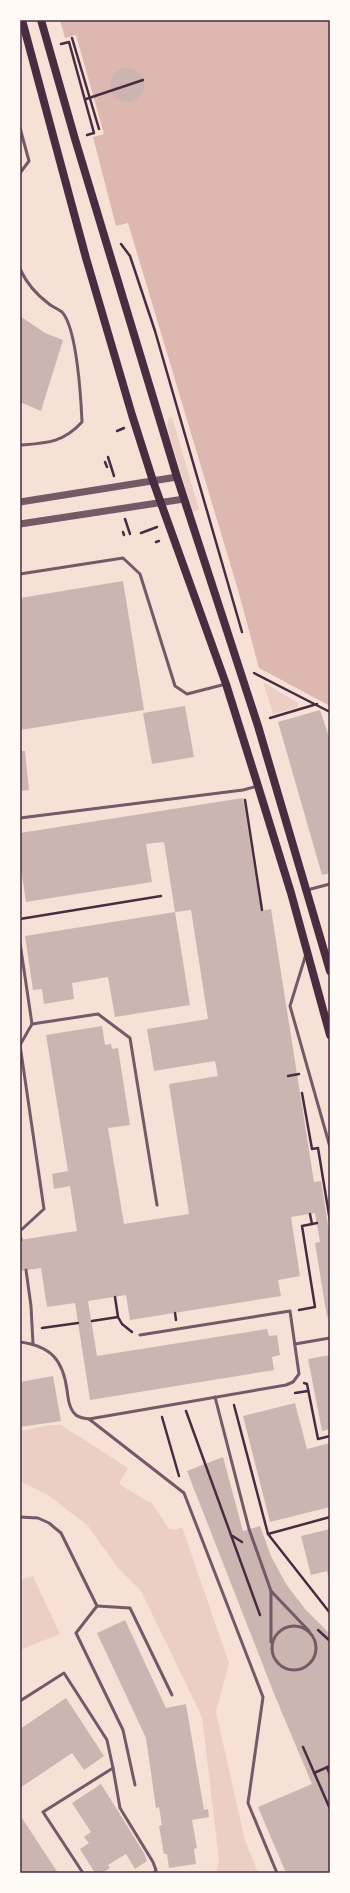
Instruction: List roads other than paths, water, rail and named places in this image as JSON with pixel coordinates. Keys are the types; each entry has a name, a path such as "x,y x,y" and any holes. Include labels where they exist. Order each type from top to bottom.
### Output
{"main road":[{"path":"22,20 22,30 86,258 153,480 226,684 307,950 330,1035"},
{"path":"41,20 75,139 177,477 258,726 330,971"}],"street":[{"path":"20,502 177,477"},
{"path":"20,524 161,504 184,499"}],"lane":[{"path":"20,128 29,161 20,174"},
{"path":"20,269 35,291 48,303 62,312 70,326 81,399 82,422 72,434 48,442 20,444"},
{"path":"20,574 123,558 140,574 175,686 187,694 226,684"},
{"path":"20,818 243,790 258,786"},
{"path":"306,891 330,884"},
{"path":"20,943 32,1024 20,1045 44,1209 20,1232 21,1240"},
{"path":"307,950 290,1006 330,1147"},
{"path":"32,1024 98,1014 130,1038 158,1205"},
{"path":"26,1270 31,1306 33,1344"},
{"path":"20,1342 33,1344 47,1350 59,1362 65,1375 71,1408 80,1418 89,1419 286,1385 293,1382 299,1374 290,1311 140,1335"},
{"path":"295,1344 330,1338"},
{"path":"214,1397 249,1529 271,1591 271,1647 273,1657 279,1665 288,1670 298,1670 308,1666 314,1659 317,1649 315,1639 271,1591"},
{"path":"89,1419 184,1493 263,1697 248,1803 277,1873"},
{"path":"20,1517 38,1518 49,1523 61,1533 97,1606"},
{"path":"97,1606 130,1608 172,1695"},
{"path":"97,1606 76,1633 123,1730 135,1785"},
{"path":"271,1647 277,1633 290,1625 300,1626 309,1631"},
{"path":"20,1701 64,1673 107,1740 120,1808 153,1862 156,1870 154,1873"},
{"path":"83,1873 43,1812 113,1768"}]}
